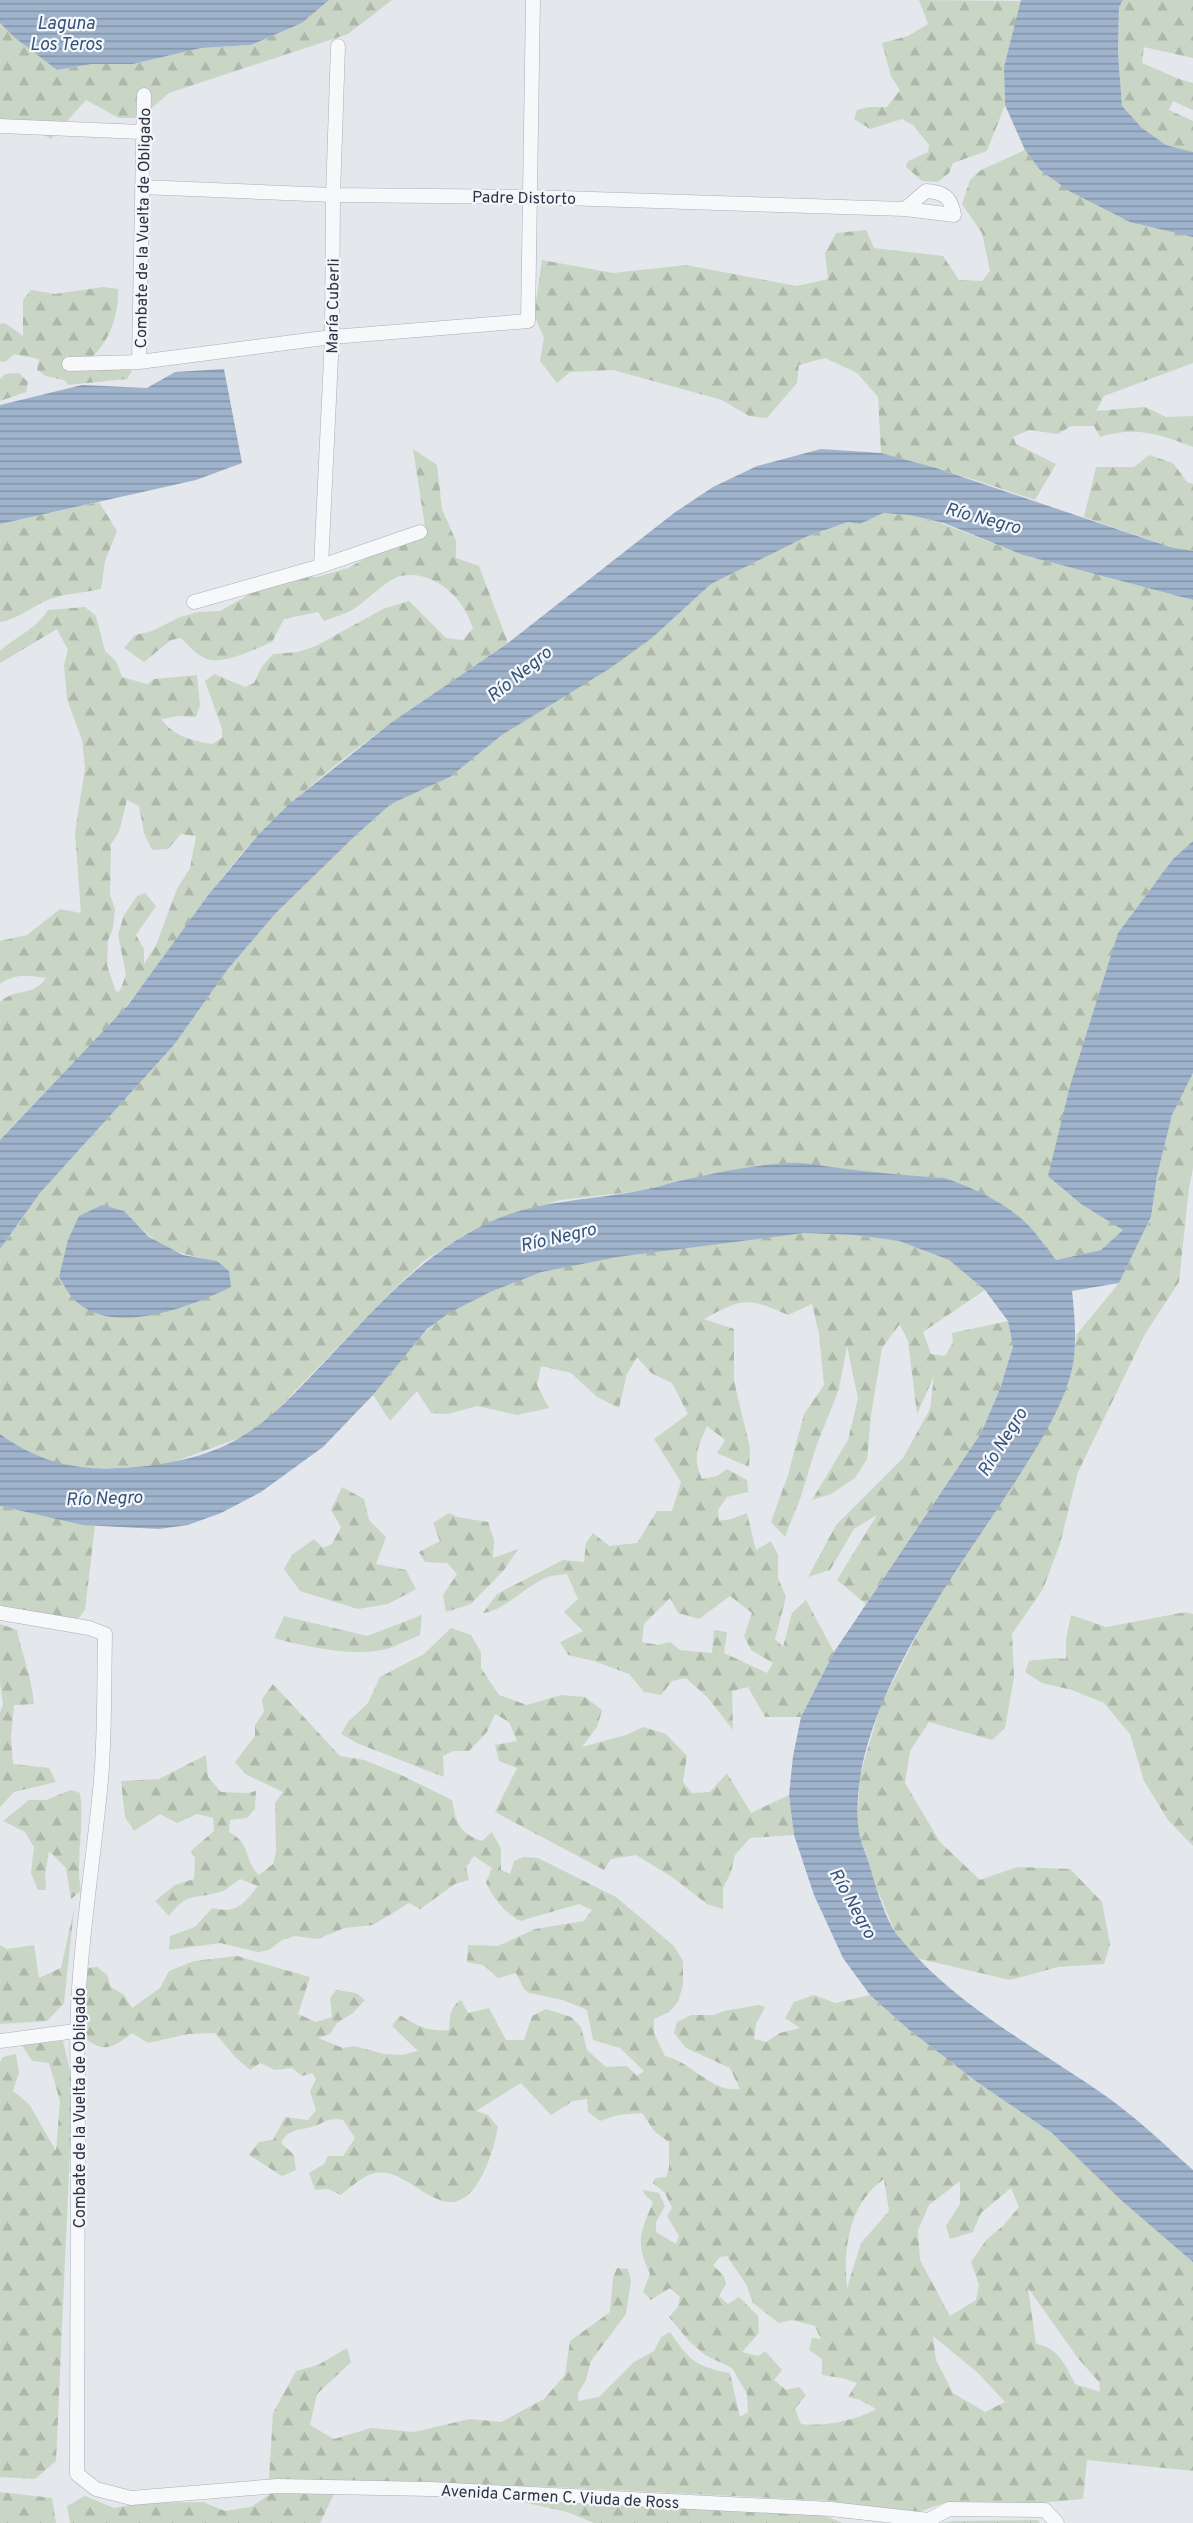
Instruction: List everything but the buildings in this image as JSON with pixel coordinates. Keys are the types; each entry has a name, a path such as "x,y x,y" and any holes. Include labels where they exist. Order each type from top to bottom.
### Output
{"street":[{"path":"69,364 139,362 332,337 528,321 533,0"},
{"name":"María Cuberli","path":"321,566 332,337 333,195 338,46"},
{"name":"Combate de la Vuelta de Obligado","path":"139,362 144,95"},
{"path":"0,126 142,132"},
{"name":"Padre Distorto","path":"142,187 333,195 531,196 905,209"},
{"path":"194,602 321,566 420,532"},
{"name":"Combate de la Vuelta de Obligado","path":"0,1612 89,1628 105,1634 101,1777 81,1957 76,2031 78,2079 77,2474"},
{"path":"0,2041 76,2031"},
{"name":"Avenida Carmen C. Viuda de Ross","path":"77,2474 96,2489 131,2498 277,2486 431,2489 831,2509 929,2520 949,2509 1045,2510 1057,2523"}],"green space":[{"path":"329,0 392,0 348,34 169,93 140,118 119,118 86,100 51,139 26,124 0,121 0,23 14,37 58,70 92,64 133,64 201,48 251,45 302,23"},
{"path":"919,0 1022,1 1004,67 1005,105 987,151 953,163 949,173 938,182 922,181 906,167 908,161 928,152 929,145 913,125 902,119 870,129 854,119 857,110 887,107 900,90 891,76 882,43 908,36 928,24"},
{"path":"1123,0 1193,0 1193,58 1144,47 1142,63 1193,83 1193,110 1173,101 1169,110 1193,121 1193,152 1166,145 1142,128 1122,106 1118,53 1119,7"},
{"path":"1025,150 1040,170 1193,237 1193,363 1104,396 1096,411 1145,407 1166,417 1193,416 1193,447 1147,433 1125,432 1100,437 1094,426 1071,426 1058,434 1029,430 1013,437 1016,444 1056,464 1035,500 881,453 878,397 857,373 825,358 799,365 797,383 767,418 749,416 722,400 613,370 570,372 557,383 540,361 544,338 534,315 542,260 613,273 686,265 797,286 828,279 825,253 836,233 866,230 874,248 943,256 959,280 982,281 990,271 982,233 962,204 970,180 981,170"},
{"path":"103,287 118,289 114,319 101,347 81,368 121,366 132,371 127,379 68,385 64,380 46,376 37,370 39,359 14,354 5,362 0,361 0,324 5,323 23,336 23,300 31,290 55,294"},
{"path":"19,373 28,382 26,392 0,401 0,379 5,374"},
{"path":"413,449 437,465 442,509 456,541 456,558 479,566 508,643 367,741 314,783 265,828 223,876 113,1022 0,1140 0,1002 6,997 35,988 46,978 16,976 0,984 0,941 27,935 60,909 81,913 75,832 85,768 82,740 67,699 64,665 68,650 57,629 0,663 0,651 32,628 48,610 85,607 96,616 105,651 116,661 122,677 147,684 154,679 197,675 200,705 196,717 178,716 161,719 172,730 184,737 212,744 222,738 222,729 205,681 214,674 245,687 254,683 261,668 273,654 298,652 316,646 383,609 409,601 446,638 463,640 473,628 468,617 462,606 445,588 435,581 412,575 395,578 354,609 324,621 318,612 284,619 272,642 222,660 203,657 181,638 171,640 144,662 124,648 135,635 152,631 180,617 199,612 220,611 245,597 263,581 288,574 317,577 348,568 379,551 426,533","holes":["127,800 139,806 144,833 152,850 168,849 181,834 196,836 190,868 177,889 156,945 144,964 144,949 136,935 156,906 145,893 137,896 124,915 118,935 126,974 120,991 116,992 107,965 108,940 113,928 115,909 110,895 111,844 119,832"]},
{"path":"1149,455 1173,463 1187,482 1193,484 1193,551 1170,547 1084,517 1096,467 1134,467"},
{"path":"99,502 117,531 105,561 101,589 54,598 12,619 0,622 0,524"},
{"path":"882,513 909,515 938,522 1023,555 1193,600 1193,841 1173,859 1118,933 1081,1204 1124,1230 1101,1250 1056,1260 1032,1231 1008,1210 981,1193 945,1178 758,1166 640,1191 561,1200 500,1218 464,1235 424,1261 270,1417 242,1437 168,1464 121,1468 74,1468 40,1458 0,1434 0,1249 40,1193 174,1045 228,969 275,914 391,804 450,777 502,735 652,638 711,584 808,536 848,522 860,524","holes":["137,1224 146,1233 173,1250 217,1261 68,1240"]},
{"path":"1193,1073 1193,1168 1179,1282 1145,1334 1078,1472 1060,1544 1043,1589 1012,1634 1014,1677 1005,1728 992,1740 929,1722 910,1751 905,1783 940,1842 980,1880 1017,1867 1070,1869 1102,1902 1110,1944 1104,1964 1058,1967 1010,1980 916,1958 896,1934 875,1884 857,1826 860,1775 881,1704 937,1597 997,1509 1070,1377 1077,1334 1119,1283 1151,1218 1157,1176 1172,1115"},
{"path":"804,1233 854,1235 899,1241 949,1260 985,1290 923,1332 931,1354 945,1356 953,1342 952,1333 1008,1321 1013,1345 1000,1389 981,1433 866,1604 837,1580 877,1515 854,1529 830,1570 808,1577 836,1525 903,1458 930,1409 934,1376 917,1414 908,1341 900,1324 882,1348 871,1415 867,1459 855,1478 831,1494 812,1500 848,1440 858,1398 847,1346 839,1389 785,1537 771,1522 788,1475 804,1414 824,1385 819,1334 812,1304 788,1315 763,1305 745,1302 728,1307 704,1319 734,1329 734,1381 750,1448 749,1467 717,1453 725,1440 707,1426 697,1458 702,1479 717,1476 727,1469 747,1480 748,1492 727,1497 718,1510 719,1521 747,1513 756,1550 771,1541 778,1555 778,1578 786,1597 775,1639 783,1647 792,1613 806,1600 834,1652 801,1717 765,1717 748,1687 732,1691 733,1730 708,1698 686,1678 672,1681 661,1695 644,1692 629,1674 594,1661 568,1655 560,1642 583,1631 564,1612 578,1599 567,1574 550,1576 499,1608 483,1613 497,1594 563,1560 584,1562 586,1543 593,1533 609,1546 637,1543 657,1511 672,1511 681,1482 654,1439 688,1414 672,1383 651,1373 637,1357 627,1374 619,1408 597,1397 571,1373 541,1366 537,1385 549,1408 517,1415 477,1406 448,1414 431,1413 417,1391 390,1421 373,1395 407,1352 436,1322 482,1294 524,1278 570,1265 668,1248","holes":["730,1596 752,1613 744,1636 751,1650 773,1663 767,1673 724,1653 727,1632 714,1630 712,1653 680,1650 670,1642 658,1645 642,1642 644,1624 670,1598 678,1613 699,1619"]},
{"path":"342,1487 364,1499 369,1520 386,1537 376,1564 406,1570 416,1589 388,1604 358,1609 300,1591 284,1569 292,1555 314,1539 323,1548 332,1544 341,1527 331,1510"},
{"path":"0,1506 95,1526 85,1610 78,1619 21,1613 0,1605"},
{"path":"449,1513 457,1517 488,1522 494,1540 493,1558 518,1549 504,1570 471,1604 446,1612 443,1595 457,1574 447,1563 425,1562 419,1552 440,1541 433,1523"},
{"path":"1186,1612 1193,1614 1193,1846 1168,1820 1144,1781 1130,1734 1104,1703 1072,1690 1042,1683 1025,1672 1029,1661 1066,1659 1066,1639 1071,1615 1106,1627"},
{"path":"422,1615 420,1635 377,1651 332,1650 274,1638 284,1616 367,1636"},
{"path":"0,1624 17,1630 34,1704 14,1705 11,1737 13,1764 49,1768 56,1782 14,1792 0,1807 0,1713 3,1704 0,1683"},
{"path":"451,1628 471,1635 481,1652 481,1668 499,1695 527,1705 561,1695 585,1697 602,1710 597,1727 582,1747 626,1735 643,1727 666,1734 687,1756 683,1782 692,1793 710,1792 727,1773 751,1813 789,1795 794,1835 750,1838 735,1855 731,1872 723,1888 723,1909 707,1904 672,1877 636,1855 611,1859 604,1870 495,1812 517,1768 499,1761 495,1745 517,1741 509,1722 495,1714 487,1732 469,1751 453,1751 443,1756 444,1777 359,1744 341,1734 348,1722 368,1703 380,1677 424,1654"},
{"path":"273,1684 340,1756 364,1760 452,1800 457,1821 463,1831 482,1841 492,1832 501,1849 501,1870 510,1874 514,1861 523,1857 538,1858 616,1897 674,1946 683,1961 683,1985 678,2002 669,2012 654,2019 654,2033 665,2056 684,2064 711,2082 730,2089 740,2089 730,2068 686,2048 674,2033 677,2022 691,2015 714,2015 759,2005 765,2007 756,2024 754,2039 766,2042 780,2033 800,2028 785,2018 794,2002 814,1995 835,2003 870,1995 908,2029 977,2082 1052,2133 1193,2262 1193,2471 1087,2460 1083,2499 1028,2504 947,2502 919,2512 865,2511 832,2501 552,2487 269,2479 273,2413 296,2371 318,2365 347,2348 351,2362 317,2394 310,2425 334,2439 371,2428 414,2432 470,2419 501,2422 544,2399 565,2375 570,2341 610,2312 613,2278 617,2268 628,2269 631,2281 626,2314 591,2361 586,2380 578,2393 578,2401 599,2397 634,2362 654,2351 661,2337 670,2332 694,2361 708,2368 730,2373 740,2417 748,2412 747,2394 732,2368 705,2355 689,2341 669,2317 678,2307 680,2297 670,2288 651,2300 643,2292 650,2274 642,2253 641,2238 653,2202 643,2190 659,2193 665,2206 656,2222 656,2232 676,2244 679,2236 667,2216 672,2208 665,2193 653,2183 655,2178 666,2177 669,2168 669,2142 655,2132 642,2113 618,2115 600,2121 588,2112 587,2099 573,2101 551,2115 521,2083 476,2111 488,2115 498,2127 492,2151 481,2178 464,2198 453,2202 440,2200 386,2173 367,2176 341,2195 328,2189 315,2190 309,2173 324,2164 328,2156 343,2156 355,2138 343,2120 328,2120 288,2134 281,2143 294,2155 296,2170 282,2176 249,2155 259,2142 273,2140 285,2117 308,2120 316,2110 310,2092 316,2079 312,2073 302,2076 292,2068 275,2070 260,2063 250,2070 235,2057 215,2033 188,2034 148,2043 132,2033 118,2043 106,2047 95,2045 81,2035 86,1968 97,1967 107,1975 111,1987 124,1995 132,2008 160,1988 169,1971 194,1961 237,1956 310,1977 298,2014 316,2022 332,2017 330,1998 336,1990 356,1993 365,2000 353,2013 337,2023 330,2034 318,2038 343,2048 354,2046 384,2054 402,2055 418,2051 392,2026 400,2015 423,2027 449,2030 452,2010 461,2000 468,2013 489,2008 506,2040 524,2040 532,2016 546,2009 571,2017 581,2027 587,2050 606,2067 627,2066 637,2076 644,2071 620,2048 593,2040 587,2010 563,2000 529,1993 524,1989 516,1973 498,1978 483,1965 467,1962 468,1945 498,1946 535,1929 584,1921 592,1910 579,1904 520,1921 500,1905 486,1883 492,1868 474,1856 466,1867 469,1880 455,1884 420,1909 409,1903 373,1925 344,1928 318,1939 295,1936 282,1940 269,1950 258,1952 220,1943 169,1950 170,1936 195,1927 212,1908 228,1910 239,1906 258,1886 240,1879 223,1891 181,1903 169,1916 155,1901 175,1885 194,1879 195,1858 191,1851 214,1831 213,1818 197,1814 177,1823 160,1814 134,1831 125,1817 121,1781 159,1779 206,1755 208,1777 221,1792 256,1791 255,1809 247,1818 230,1820 229,1832 242,1842 251,1864 259,1875 273,1864 276,1851 275,1803 283,1792 245,1774 235,1762 255,1736 255,1725 264,1712 262,1699","holes":["884,2179 889,2211 861,2243 847,2288 846,2258 851,2228 856,2214 872,2189","960,2181 960,2204 946,2226 950,2239 973,2232 981,2213 1011,2188 1019,2207 1003,2226 987,2239 971,2262 979,2285 976,2300 950,2316 920,2260 918,2230 929,2205","727,2256 746,2284 753,2303 779,2323 792,2320 815,2326 821,2339 812,2338 809,2350 822,2359 822,2375 857,2383 848,2397 860,2400 876,2409 840,2422 801,2424 795,2409 806,2395 799,2387 786,2390 774,2380 782,2370 765,2351 758,2356 742,2352 759,2333 758,2316 739,2297 728,2304 719,2296 726,2284 724,2276 713,2265 720,2257","1028,2288 1077,2357 1099,2382 1100,2392 1075,2384 1065,2364 1056,2353 1036,2344","933,2336 978,2373 1005,2402 985,2412 953,2393 936,2360"]},
{"path":"71,1790 80,1793 79,1879 81,1891 71,1899 66,1868 49,1851 45,1875 46,1890 38,1890 31,1873 34,1847 25,1832 3,1821 29,1800 46,1800"},
{"path":"74,1909 64,2003 47,2021 0,2024 0,1945 7,1949 34,1945 39,1978 61,1968"},
{"path":"63,2041 73,2083 56,2461 35,2479 0,2477 0,2062 3,2057 16,2054 19,2072 13,2091 29,2104 56,2151 60,2101 49,2063 32,2061 22,2045"},
{"path":"0,2492 52,2498 56,2523 0,2523"},
{"path":"335,2492 320,2523 70,2523 67,2506 85,2496 114,2508 141,2503 203,2502 225,2511 251,2507 270,2494"},
{"path":"525,2498 822,2515 843,2523 594,2523 567,2512 523,2502"},
{"path":"1038,2520 1040,2523 942,2523 955,2521"}],"water":[{"name":"Laguna Los Teros","path":"0,0 329,0 302,23 251,45 201,48 133,64 92,64 57,70 14,37 0,23"},
{"path":"1021,0 1123,0 1119,7 1118,53 1122,106 1142,128 1166,145 1193,152 1193,237 1130,222 1071,192 1040,170 1025,150 1005,105 1004,67"},
{"path":"224,369 242,463 196,480 0,524 0,405 82,385 147,388 175,372"},
{"name":"Río Negro","path":"821,449 881,453 936,468 1170,547 1193,551 1193,600 1023,555 944,523 909,515 883,513 860,524 848,522 808,536 711,584 652,638 609,669 502,735 450,777 391,804 355,836 275,914 228,969 174,1045 40,1193 0,1249 0,1140 128,1005 209,894 259,834 288,805 392,722 508,643 674,513 713,487 757,466"},
{"name":"Río Negro","path":"1193,841 1193,1073 1172,1115 1157,1176 1151,1217 1119,1283 1072,1291 1075,1345 1073,1366 1065,1391 1040,1442 938,1599 889,1689 871,1735 860,1780 858,1825 878,1894 890,1923 894,1931 921,1962 972,2006 1121,2107 1193,2170 1193,2262 1121,2200 1052,2133 977,2082 908,2029 870,1995 843,1958 814,1895 794,1835 789,1795 793,1756 801,1717 834,1652 981,1433 1000,1389 1013,1346 1008,1321 985,1290 949,1260 899,1241 854,1235 804,1233 617,1257 542,1272 490,1292 449,1313 427,1329 373,1395 323,1447 261,1492 221,1513 188,1525 159,1529 82,1525 0,1506 0,1434 32,1453 80,1467 148,1466 205,1454 232,1442 273,1414 399,1285 446,1247 471,1231 499,1218 533,1207 643,1190 733,1170 795,1163 945,1178 979,1192 1021,1218 1056,1260 1101,1250 1123,1230 1081,1204 1048,1176 1070,1086 1118,933 1173,859"},
{"path":"102,1205 124,1211 149,1237 183,1255 217,1261 229,1271 231,1287 176,1309 133,1317 113,1317 94,1313 78,1303 59,1277 68,1240 79,1216"}]}
